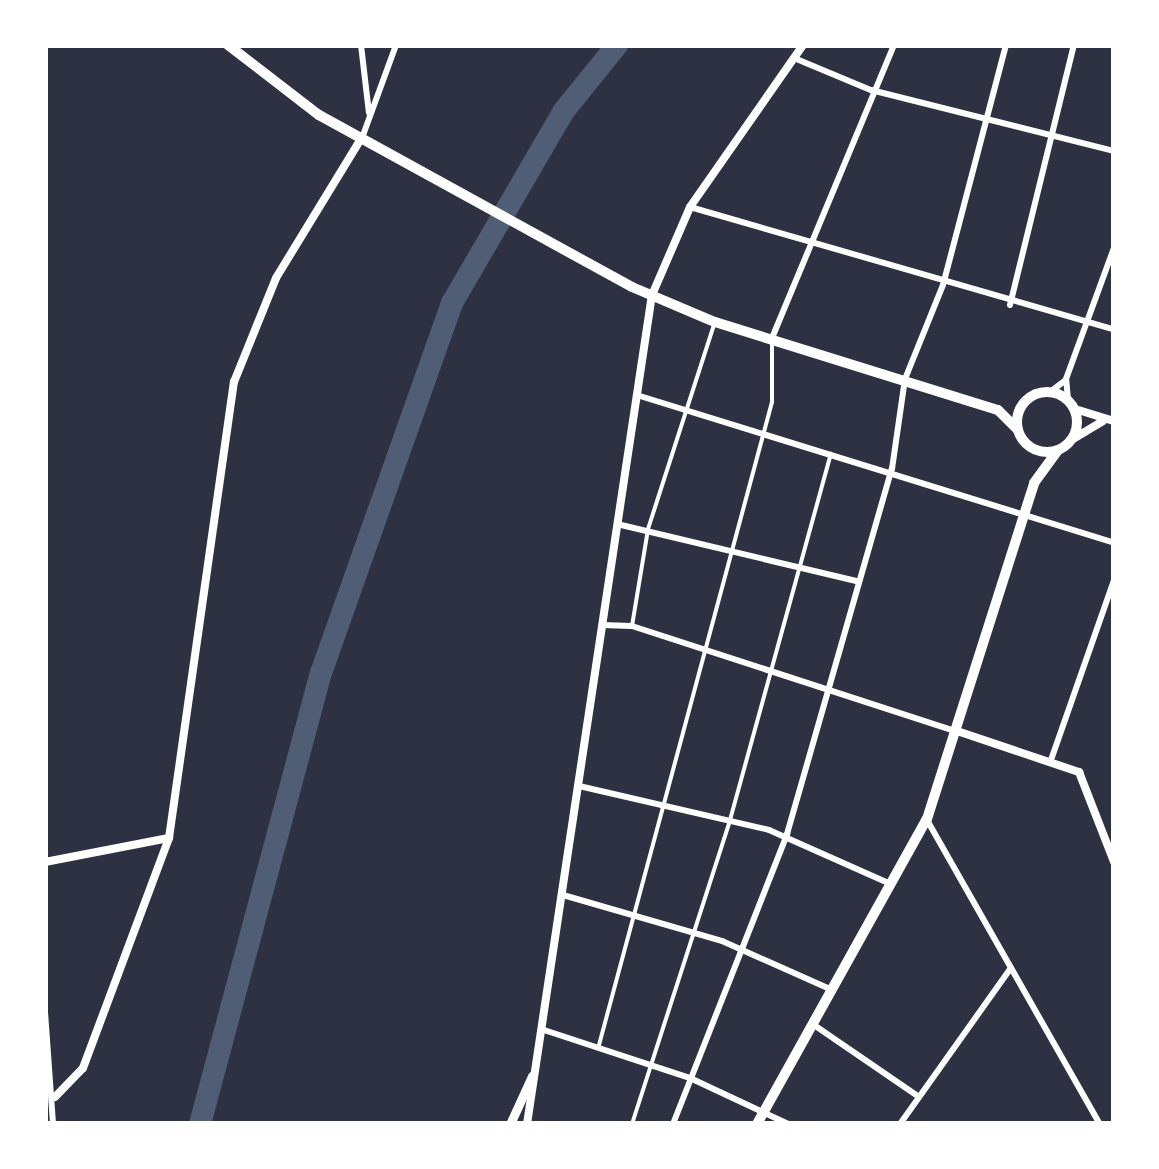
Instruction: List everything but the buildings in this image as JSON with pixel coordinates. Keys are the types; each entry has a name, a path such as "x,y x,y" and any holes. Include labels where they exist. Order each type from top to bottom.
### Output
{"main road":[{"path":"228,45 362,139 632,287 714,322 998,410 1028,446 1034,483"},
{"path":"758,1124 927,819 960,732 1034,483 1057,451 1073,438 1071,404 1050,392 998,410"},
{"path":"1018,430 1023,403"},
{"path":"1028,446 1057,451"},
{"path":"510,1124 532,1076"}],"street":[{"path":"362,45 360,89 370,114"},
{"path":"55,1097 83,1068 169,838 234,382 276,278 362,139 396,45"},
{"path":"526,1124 532,1076 544,1030 652,294 690,207 803,45"},
{"path":"772,338 871,90 894,45"},
{"path":"673,1124 738,948 786,838 892,470 905,379 943,285 1006,45"},
{"path":"1010,305 1074,45"},
{"path":"793,58 871,90 1114,151"},
{"path":"690,207 1085,328 1114,329"},
{"path":"1050,392 1066,379 1114,248"},
{"path":"1066,379 1071,404 1103,421 1114,421"},
{"path":"640,396 1026,511 1114,544"},
{"path":"1073,438 1103,421"},
{"path":"617,524 857,581"},
{"path":"1051,760 1114,580"},
{"path":"602,625 632,626 828,686 1079,772 1092,793 1114,862"},
{"path":"579,786 666,802 730,820 786,838 892,884"},
{"path":"927,819 1100,1124"},
{"path":"45,862 169,838"},
{"path":"563,896 635,912 695,932 833,991"},
{"path":"900,1124 1012,968"},
{"path":"45,1012 55,1097 53,1124"},
{"path":"814,1024 919,1097"},
{"path":"544,1030 690,1078 766,1109 788,1124"}],"lane":[{"path":"632,626 648,530 714,322"},
{"path":"598,1047 764,433 772,338"},
{"path":"632,1124 730,820 831,454"}],"waterway":[{"path":"200,1124 321,673 452,303 563,112 617,45"}]}
